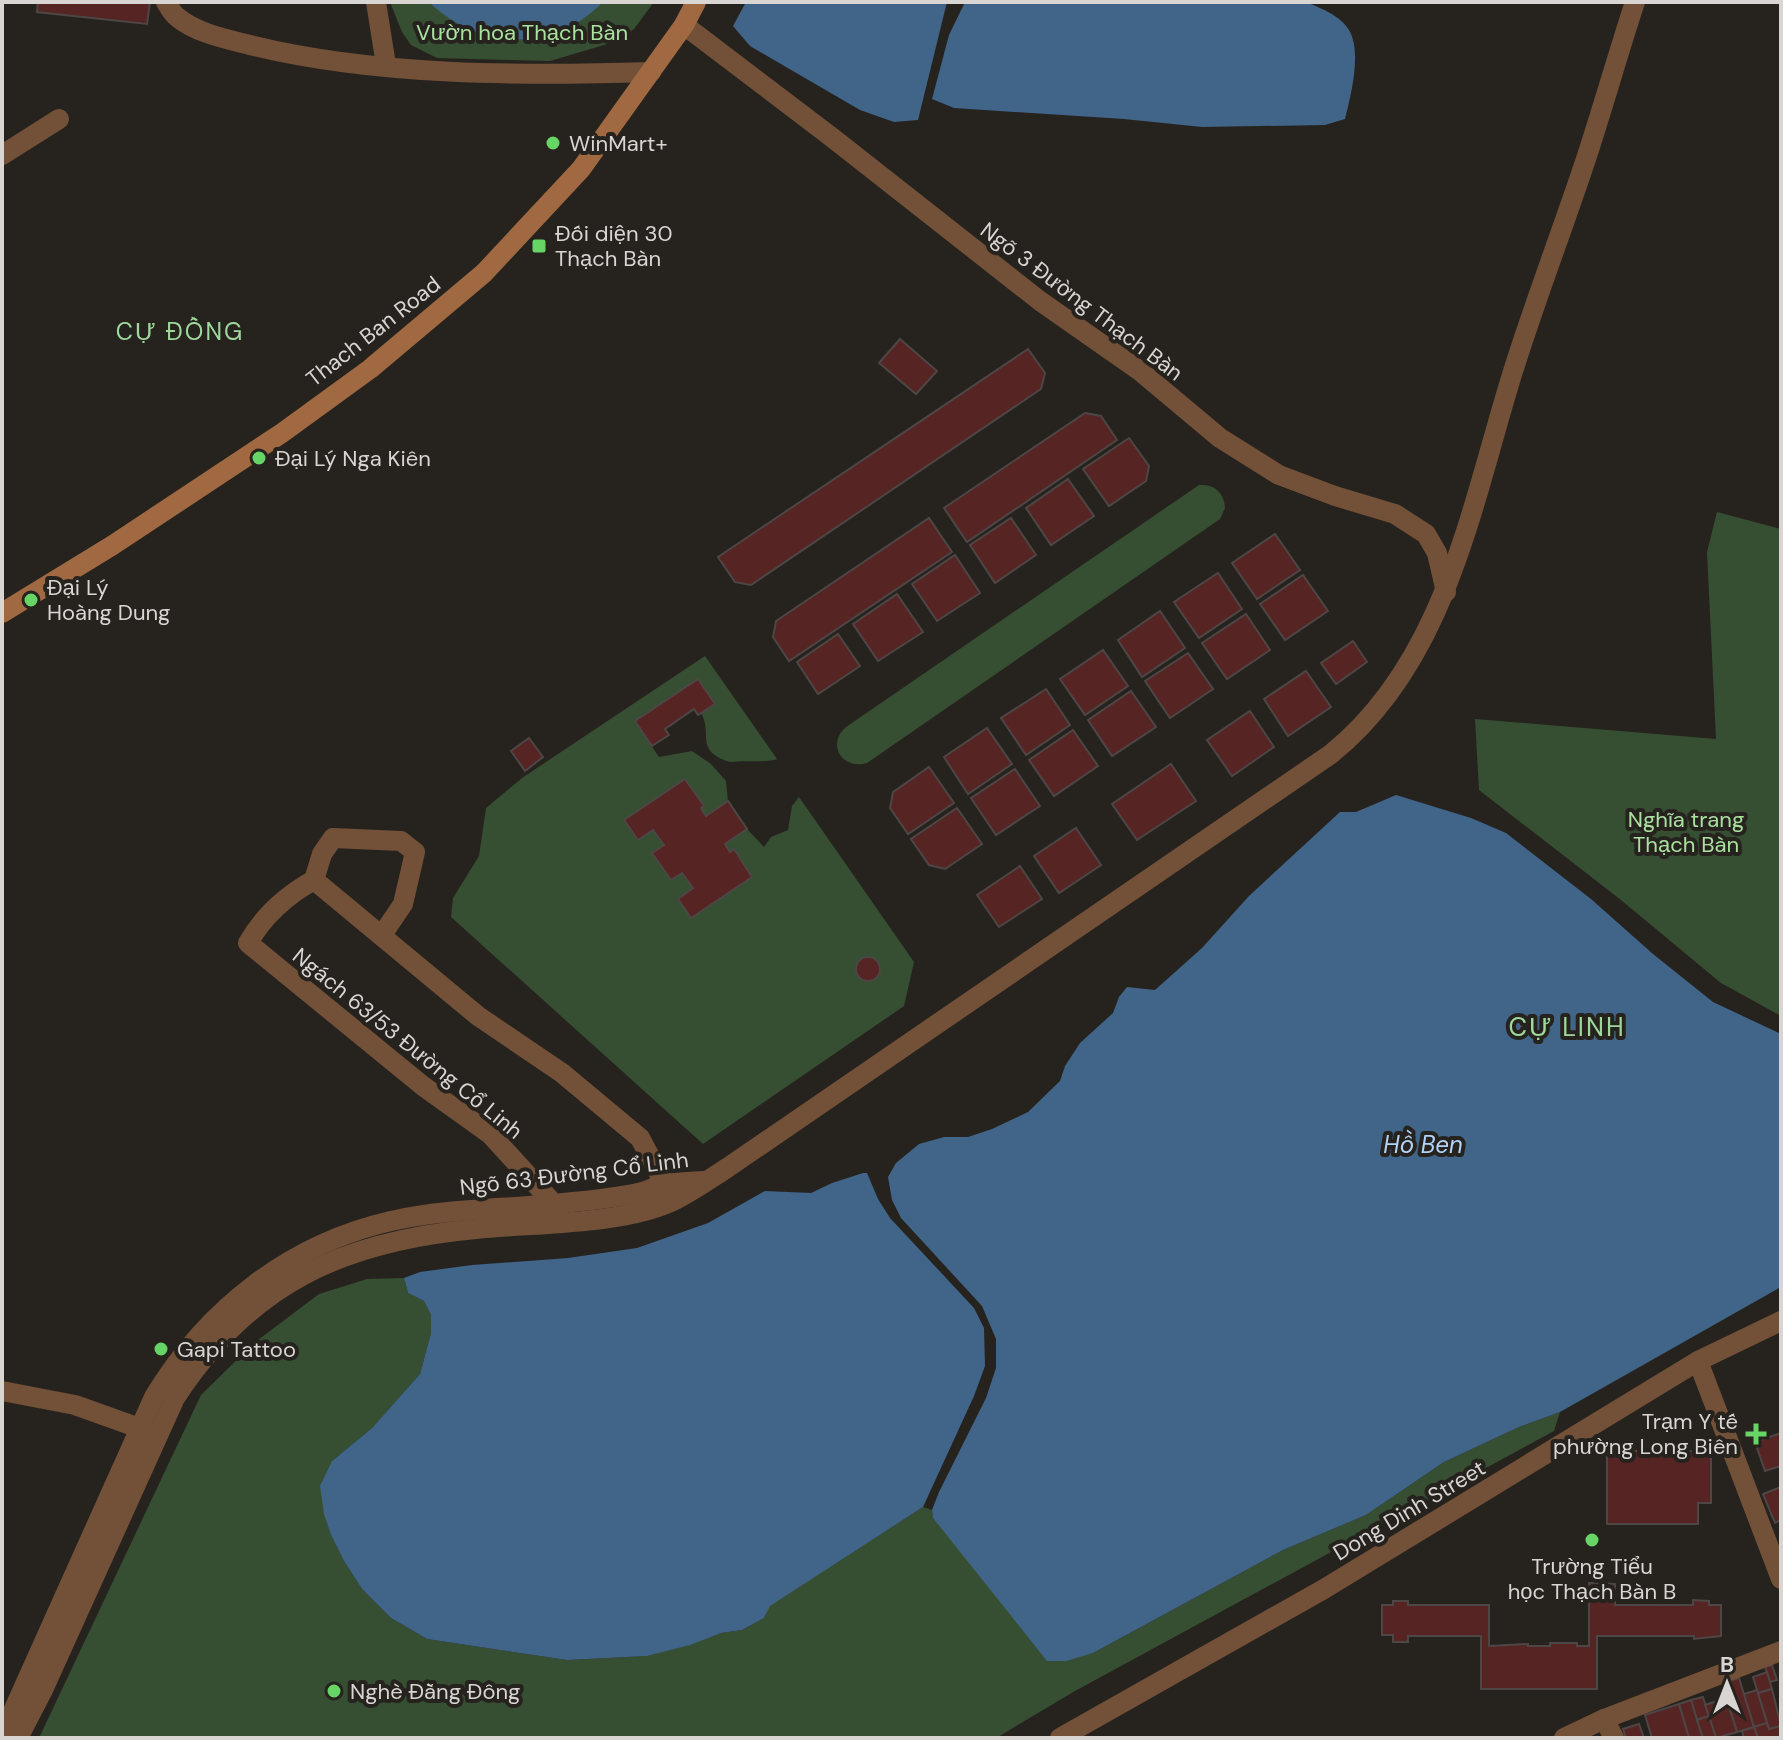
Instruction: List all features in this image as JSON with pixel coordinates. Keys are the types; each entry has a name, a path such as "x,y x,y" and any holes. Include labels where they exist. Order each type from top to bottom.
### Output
{"main road":[{"name":"Thach Ban Road","path":"2,613 163,513 370,369 484,273 581,169 684,25 696,2"}],"street":[{"path":"166,2 175,16 190,25 230,40 307,57 522,73 651,72"},
{"path":"376,2 386,65"},
{"name":"Ngõ 63 Đường Cổ Linh","path":"18,1738 43,1690 171,1369 224,1308 253,1284 308,1251 393,1231 456,1221 646,1210 670,1192 707,1181 1339,747 1363,725 1391,691 1446,592 1515,364 1587,155 1635,2"},
{"name":"Ngõ 3 Đường Thạch Bàn","path":"684,25 1040,301 1140,371 1220,438 1279,475 1395,514 1426,534 1437,553 1446,592"},
{"path":"2,155 59,119"},
{"path":"382,935 403,904 415,852 401,841 333,838 322,854 314,880 478,1016 562,1073 640,1138 670,1192"},
{"name":"Ngách 63/53 Đường Cổ Linh","path":"314,880 291,892 257,928 248,943 423,1086 490,1134 557,1213"},
{"name":"Ngõ 63 Đường Cổ Linh","path":"3,1738 148,1431 201,1360 230,1330 295,1279 393,1231"},
{"path":"253,1284 267,1299"},
{"name":"Dong Dinh Street","path":"1060,1738 1324,1589 1698,1361 1781,1321"},
{"path":"1698,1361 1781,1579"},
{"path":"2,1391 75,1405 148,1431"},
{"path":"1564,1738 1604,1719 1781,1651"},
{"path":"1604,1719 1614,1738"}],"green space":[{"name":"Vườn hoa Thạch Bàn","path":"390,2 654,2 634,29 614,42 550,61 437,58 411,45"},
{"path":"1199,485 1214,488 1220,493 1225,508 1220,519 867,763 850,763 840,754 837,741 846,727"},
{"name":"Nghĩa trang Thạch Bàn","path":"1717,512 1781,529 1781,1016 1721,983 1621,900 1479,790 1475,719 1716,739 1707,552"},
{"path":"705,656 777,759 730,762 712,753 706,741 701,713 715,703 698,679 635,721 659,757 692,751 711,764 726,781 728,802 764,847 771,837 788,830 792,806 799,797 914,962 904,1006 703,1144 451,917 453,898 479,856 486,808 522,778"},
{"path":"404,1278 408,1293 424,1301 431,1315 431,1333 420,1374 372,1428 332,1461 331,1535 362,1589 391,1618 427,1639 567,1660 647,1656 721,1633 742,1630 764,1618 769,1606 923,1507 932,1510 933,1518 1093,1653 1283,1550 1366,1515 1444,1462 1519,1427 1560,1412 1554,1431 1075,1691 996,1738 39,1738 201,1395 254,1343 319,1294 367,1279"}],"water":[{"path":"429,2 603,2 583,19 562,30 516,40 471,30"},
{"path":"746,2 947,2 918,120 894,122 860,110 750,46 733,26"},
{"path":"965,2 1306,2 1340,20 1353,39 1354,74 1345,119 1325,125 1202,127 954,108 932,99 949,35"},
{"name":"Hồ Ben","path":"1396,795 1471,818 1506,833 1591,899 1713,1002 1781,1034 1781,1287 1560,1412 1519,1427 1444,1462 1366,1515 1283,1550 1093,1653 1066,1661 1047,1661 933,1518 932,1510 939,1492 986,1398 996,1368 996,1339 982,1306 901,1218 892,1200 888,1177 896,1163 919,1144 944,1137 968,1137 1028,1112 1060,1081 1065,1066 1080,1043 1113,1013 1127,987 1155,990 1202,948 1249,896 1340,812 1356,812"},
{"path":"867,1173 890,1218 974,1308 984,1328 985,1366 923,1507 770,1606 764,1618 742,1630 721,1633 647,1656 567,1660 427,1639 391,1618 362,1589 331,1535 320,1486 332,1461 372,1428 420,1374 431,1333 431,1315 424,1301 408,1293 404,1278 420,1272 472,1265 568,1258 637,1248 708,1223 765,1191 811,1193"}],"building":[{"path":"38,2 150,2 147,24 37,12"},
{"path":"900,339 937,371 916,394 879,363"},
{"path":"1028,349 1045,373 1041,389 751,585 735,582 718,557"},
{"path":"1085,413 1101,416 1117,440 967,542 944,508"},
{"path":"1129,438 1149,466 1146,481 1109,506 1083,469"},
{"path":"1068,479 1094,516 1051,545 1026,508"},
{"path":"929,518 952,552 789,661 773,637 776,621"},
{"path":"1011,518 1036,555 995,583 970,545"},
{"path":"1275,534 1300,570 1257,599 1232,563"},
{"path":"955,555 980,593 937,621 912,584"},
{"path":"1218,573 1242,609 1199,638 1174,602"},
{"path":"1303,575 1328,611 1285,640 1260,604"},
{"path":"897,594 923,632 878,661 853,624"},
{"path":"1160,611 1185,648 1142,677 1118,640"},
{"path":"1246,614 1270,650 1227,679 1202,643"},
{"path":"838,634 860,666 818,694 797,662"},
{"path":"1353,641 1367,662 1336,684 1321,663"},
{"path":"1103,650 1128,686 1085,715 1060,679"},
{"path":"1188,653 1213,689 1170,718 1145,681"},
{"path":"1306,671 1331,707 1288,736 1264,699"},
{"path":"698,679 715,704 698,715 694,709 665,729 669,735 652,746 635,721"},
{"path":"1046,689 1070,725 1026,755 1001,718"},
{"path":"1131,691 1156,727 1112,756 1088,720"},
{"path":"1250,711 1274,747 1232,776 1207,740"},
{"path":"987,728 1012,764 968,794 944,757"},
{"path":"1073,730 1098,766 1054,796 1029,760"},
{"path":"529,738 543,757 525,771 511,751"},
{"path":"1171,764 1196,801 1137,840 1112,804"},
{"path":"929,767 954,803 908,834 890,808 893,792"},
{"path":"1015,769 1040,806 996,835 971,798"},
{"path":"685,779 704,806 701,808 706,816 728,801 747,829 725,844 730,852 734,849 752,877 691,918 678,899 693,888 682,873 671,880 652,853 664,845 653,830 638,840 624,820"},
{"path":"957,808 982,844 945,869 929,865 911,839"},
{"path":"1076,828 1101,865 1059,893 1034,856"},
{"path":"1020,866 1042,899 999,927 977,895"},
{"path":"868,957 877,960 880,969 877,978 868,981 859,978 856,969 859,960"},
{"path":"1781,1433 1781,1466 1765,1471 1755,1442"},
{"path":"1607,1451 1711,1451 1711,1503 1698,1503 1698,1524 1607,1524"},
{"path":"1781,1487 1781,1520 1775,1523 1763,1494"},
{"path":"1589,1583 1615,1584 1615,1605 1693,1605 1693,1600 1721,1605 1721,1636 1694,1639 1694,1636 1597,1636 1597,1689 1481,1689 1481,1636 1408,1636 1408,1642 1393,1642 1393,1635 1382,1635 1382,1605 1393,1605 1393,1601 1408,1601 1408,1605 1489,1605 1489,1646 1577,1643 1577,1646 1589,1646"},
{"path":"1772,1665 1777,1680 1770,1682 1765,1667"},
{"path":"1767,1672 1772,1689 1758,1693 1753,1677"},
{"path":"1739,1678 1754,1727 1737,1732 1722,1683"},
{"path":"1772,1689 1781,1726 1769,1729 1758,1693"},
{"path":"1757,1690 1767,1723 1754,1727 1744,1694"},
{"path":"1703,1697 1709,1716 1697,1720 1691,1700"},
{"path":"1726,1698 1737,1732 1716,1738 1705,1705"},
{"path":"1691,1700 1703,1738 1689,1738 1679,1704"},
{"path":"1679,1704 1689,1738 1652,1738 1645,1715"},
{"path":"1709,1716 1716,1738 1703,1738 1697,1720"},
{"path":"1767,1723 1769,1729 1781,1726 1781,1738 1758,1738 1754,1727"},
{"path":"1639,1724 1644,1738 1626,1738 1623,1729"},
{"path":"1754,1727 1758,1738 1744,1738 1742,1731"}],"place":[{"name":"WinMart+","path":"553,143"},
{"name":"Đối diện 30 Thạch Bàn","path":"539,246"},
{"name":"Đại Lý Nga Kiên","path":"259,458"},
{"name":"Đại Lý Hoàng Dung","path":"31,600"},
{"name":"Gapi Tattoo","path":"161,1349"},
{"name":"Trạm Y tế phường Long Biên","path":"1756,1434"},
{"name":"Trường Tiểu học Thạch Bàn B","path":"1592,1540"},
{"name":"Nghè Đằng Đông","path":"334,1691"}],"district":[{"name":"CỰ ĐỒNG","path":"180,332"},
{"name":"CỰ LINH","path":"1567,1027"}]}
